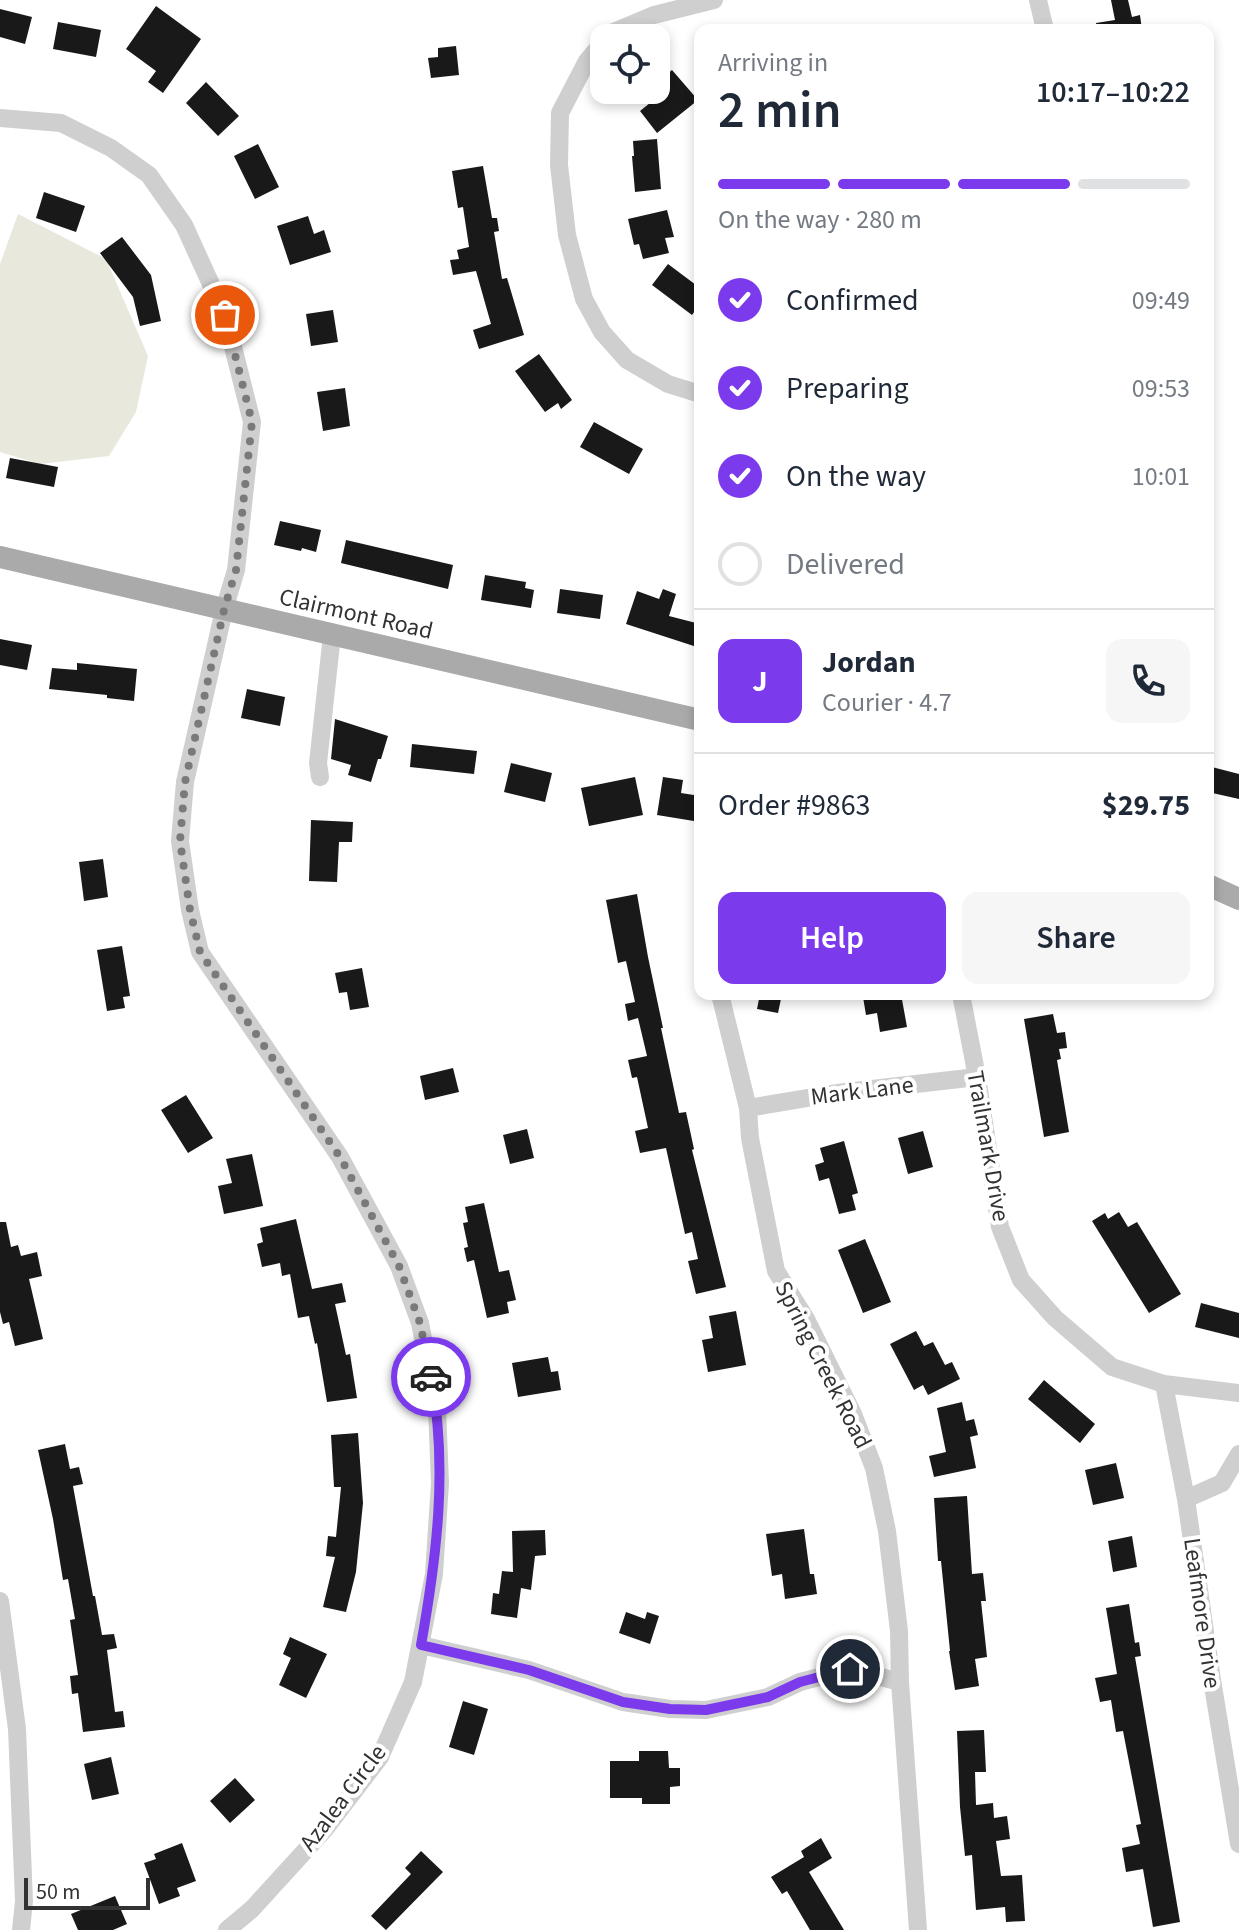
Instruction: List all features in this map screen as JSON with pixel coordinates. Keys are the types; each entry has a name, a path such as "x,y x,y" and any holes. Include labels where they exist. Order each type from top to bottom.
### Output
{"main road":[{"name":"Clairmont Road","path":"0,557 694,719"},
{"path":"1214,888 1238,899"}],"street":[{"path":"632,24 654,15 714,0"},
{"path":"1038,0 1044,24"},
{"path":"590,58 560,113 559,165 567,235 584,299 602,332 627,360 668,384 694,392"},
{"name":"Azalea Circle","path":"0,118 61,123 111,148 149,175 184,225 225,315 252,422 236,570 185,782 180,841 190,910 200,952 340,1157 399,1266 420,1323 437,1409 440,1483 434,1574 413,1682 380,1757 325,1829 252,1909 227,1930"},
{"path":"320,777 318,763 332,635"},
{"name":"Spring Creek Road","path":"721,1000 748,1108 750,1138 776,1271 806,1319 840,1387 874,1468 887,1531 899,1631 918,1930"},
{"name":"Trailmark Drive","path":"962,1000 1000,1227 1021,1280 1055,1318 1112,1367 1164,1384 1239,1393"},
{"name":"Mark Lane","path":"748,1108 837,1093 977,1077"},
{"name":"Leafmore Drive","path":"1164,1384 1186,1499 1239,1844"},
{"path":"1186,1499 1222,1483 1239,1454"},
{"path":"0,1601 17,1729 24,1901 21,1930"},
{"path":"421,1645 529,1670 623,1702 670,1709 706,1710 768,1697 800,1682 850,1669 900,1682"}],"shaded area":[{"path":"18,214 106,259 148,356 136,412 109,456 40,464 0,452 0,264"}],"building":[{"path":"1111,0 1128,0 1132,17 1140,15 1141,24 1096,24 1115,20"},
{"path":"156,6 201,39 163,93 148,82 156,71 126,49"},
{"path":"0,9 32,17 25,44 0,37"},
{"path":"58,22 101,30 96,57 53,49"},
{"path":"456,46 459,75 431,78 428,58 438,57 438,48"},
{"path":"672,70 694,95 694,103 657,133 640,111 649,104 670,104"},
{"path":"206,82 239,116 218,136 186,103"},
{"path":"657,139 661,189 635,192 633,141"},
{"path":"258,144 279,187 255,199 234,156"},
{"path":"483,166 492,218 497,218 499,231 494,232 502,279 507,278 524,335 479,349 473,330 491,324 476,271 453,275 450,260 459,259 457,250 469,247 463,207 458,208 452,171"},
{"path":"44,192 85,206 76,232 36,218"},
{"path":"667,210 674,237 665,238 669,253 643,259 639,244 634,245 628,219"},
{"path":"308,216 314,234 324,230 331,252 290,265 277,226"},
{"path":"122,237 151,275 161,321 140,326 133,297 100,253"},
{"path":"668,264 694,284 694,312 692,315 652,285"},
{"path":"333,310 338,342 311,346 306,314"},
{"path":"539,354 572,400 561,409 558,403 545,412 515,371"},
{"path":"345,388 350,426 323,431 317,392"},
{"path":"594,422 643,449 629,474 580,447"},
{"path":"10,458 58,467 54,487 6,478"},
{"path":"280,521 321,530 316,552 274,545"},
{"path":"346,540 453,565 448,589 341,563"},
{"path":"485,575 526,582 525,588 534,590 531,608 481,600"},
{"path":"560,589 603,595 600,619 557,613"},
{"path":"663,589 676,594 669,616 694,622 694,646 626,624 637,591 659,599"},
{"path":"0,639 32,645 27,670 0,665"},
{"path":"77,663 137,669 134,701 49,689 52,668 77,670"},
{"path":"247,689 285,697 280,726 241,718"},
{"path":"335,719 388,736 371,782 348,775 351,765 331,759"},
{"path":"412,744 477,751 474,774 410,767"},
{"path":"511,763 552,773 545,802 504,792"},
{"path":"1214,768 1239,774 1239,799 1214,793"},
{"path":"635,777 643,815 589,826 581,788"},
{"path":"663,777 683,780 681,793 694,795 694,821 657,815"},
{"path":"311,820 353,822 352,842 339,842 337,882 309,881"},
{"path":"103,859 108,897 84,901 79,862"},
{"path":"637,894 679,1113 686,1112 692,1150 726,1287 696,1294 688,1261 698,1259 692,1232 685,1234 666,1148 640,1153 635,1131 648,1128 637,1077 632,1078 628,1060 647,1056 638,1018 628,1021 625,1004 635,1002 626,961 618,963 606,900"},
{"path":"122,946 130,996 123,997 125,1008 107,1011 97,950"},
{"path":"362,968 369,1007 350,1010 347,992 339,993 335,973"},
{"path":"759,1000 781,1000 778,1013 757,1009"},
{"path":"864,1000 902,1000 907,1027 880,1032 877,1013 866,1015"},
{"path":"1053,1014 1057,1033 1065,1032 1067,1048 1059,1049 1061,1059 1057,1060 1069,1132 1044,1137 1024,1019"},
{"path":"453,1068 459,1092 425,1100 420,1076"},
{"path":"186,1095 213,1138 188,1153 161,1110"},
{"path":"527,1129 534,1158 510,1164 503,1135"},
{"path":"923,1131 933,1167 908,1174 898,1138"},
{"path":"844,1141 858,1193 852,1195 856,1210 839,1214 829,1178 819,1181 815,1165 824,1162 820,1148"},
{"path":"252,1154 263,1206 224,1214 218,1186 232,1183 226,1159"},
{"path":"484,1203 499,1272 509,1270 516,1300 507,1302 509,1313 487,1318 474,1260 467,1262 464,1248 468,1247 463,1223 468,1222 465,1207"},
{"path":"1119,1212 1128,1227 1137,1222 1181,1294 1149,1313 1092,1221 1105,1213 1108,1219"},
{"path":"296,1219 312,1289 342,1283 346,1302 335,1304 346,1355 350,1354 357,1398 327,1402 317,1343 309,1316 298,1318 290,1274 282,1276 280,1263 262,1267 257,1244 263,1242 260,1228"},
{"path":"0,1222 6,1222 11,1247 18,1245 21,1256 37,1252 42,1276 29,1279 43,1339 15,1346 9,1322 3,1324 0,1312"},
{"path":"865,1239 891,1302 863,1313 838,1250"},
{"path":"1201,1303 1239,1313 1239,1338 1195,1327"},
{"path":"736,1311 746,1365 708,1372 702,1340 713,1338 709,1316"},
{"path":"916,1331 924,1346 933,1342 945,1365 952,1362 960,1379 928,1395 923,1385 914,1390 890,1344"},
{"path":"548,1357 551,1372 558,1371 561,1390 518,1397 512,1363"},
{"path":"1044,1380 1095,1424 1080,1443 1028,1399"},
{"path":"962,1402 966,1421 974,1419 978,1435 970,1437 976,1468 934,1477 929,1456 946,1452 937,1408"},
{"path":"358,1433 363,1503 356,1572 346,1612 323,1607 335,1557 326,1556 328,1536 336,1537 341,1487 334,1487 331,1435"},
{"path":"65,1444 70,1469 79,1467 83,1484 73,1486 102,1635 114,1634 117,1648 107,1650 115,1712 123,1711 125,1727 83,1732 78,1693 72,1694 70,1676 78,1675 70,1620 75,1619 68,1579 63,1580 38,1450"},
{"path":"1116,1463 1124,1498 1093,1505 1085,1470"},
{"path":"967,1496 972,1574 983,1573 986,1601 981,1601 987,1657 975,1659 979,1686 955,1690 941,1561 938,1561 934,1498"},
{"path":"804,1529 810,1574 814,1574 817,1594 785,1599 782,1574 772,1576 766,1534"},
{"path":"545,1530 546,1555 535,1556 531,1590 521,1588 517,1618 491,1614 493,1593 499,1594 502,1571 513,1572 512,1531"},
{"path":"1132,1536 1137,1567 1113,1572 1108,1541"},
{"path":"1129,1604 1135,1643 1139,1642 1141,1656 1135,1657 1180,1922 1153,1927 1143,1869 1126,1872 1122,1848 1140,1844 1136,1825 1141,1824 1123,1731 1116,1732 1111,1700 1100,1702 1095,1678 1117,1674 1106,1608"},
{"path":"626,1612 645,1619 647,1612 659,1616 650,1644 619,1633"},
{"path":"290,1637 327,1654 306,1698 279,1685 291,1658 283,1654"},
{"path":"463,1701 488,1709 474,1755 449,1747"},
{"path":"984,1730 986,1772 975,1772 976,1805 993,1803 994,1818 1007,1816 1010,1839 996,1841 1001,1876 1022,1875 1025,1921 1006,1922 1005,1907 976,1910 972,1855 965,1856 957,1731"},
{"path":"639,1751 668,1751 669,1768 680,1768 680,1786 670,1787 670,1804 642,1804 642,1798 610,1798 610,1761 639,1761"},
{"path":"111,1757 119,1794 92,1800 84,1764"},
{"path":"235,1778 255,1800 230,1823 210,1801"},
{"path":"821,1838 832,1858 809,1872 844,1930 810,1930 787,1891 782,1894 771,1877 804,1857 801,1851"},
{"path":"182,1843 196,1881 177,1888 180,1896 159,1904 144,1863 156,1859 154,1854"},
{"path":"421,1851 443,1872 386,1930 371,1916 411,1874 405,1868"},
{"path":"115,1896 127,1924 113,1930 78,1930 71,1914"}],"way so far":[{"path":"225,315 252,422 236,570 185,782 180,841 190,910 200,952 340,1157 399,1266 420,1323 431,1377"}],"route":[{"path":"431,1377 437,1409 440,1483 434,1574 421,1645 529,1670 623,1702 670,1709 706,1710 768,1697 800,1682 850,1669"}]}
